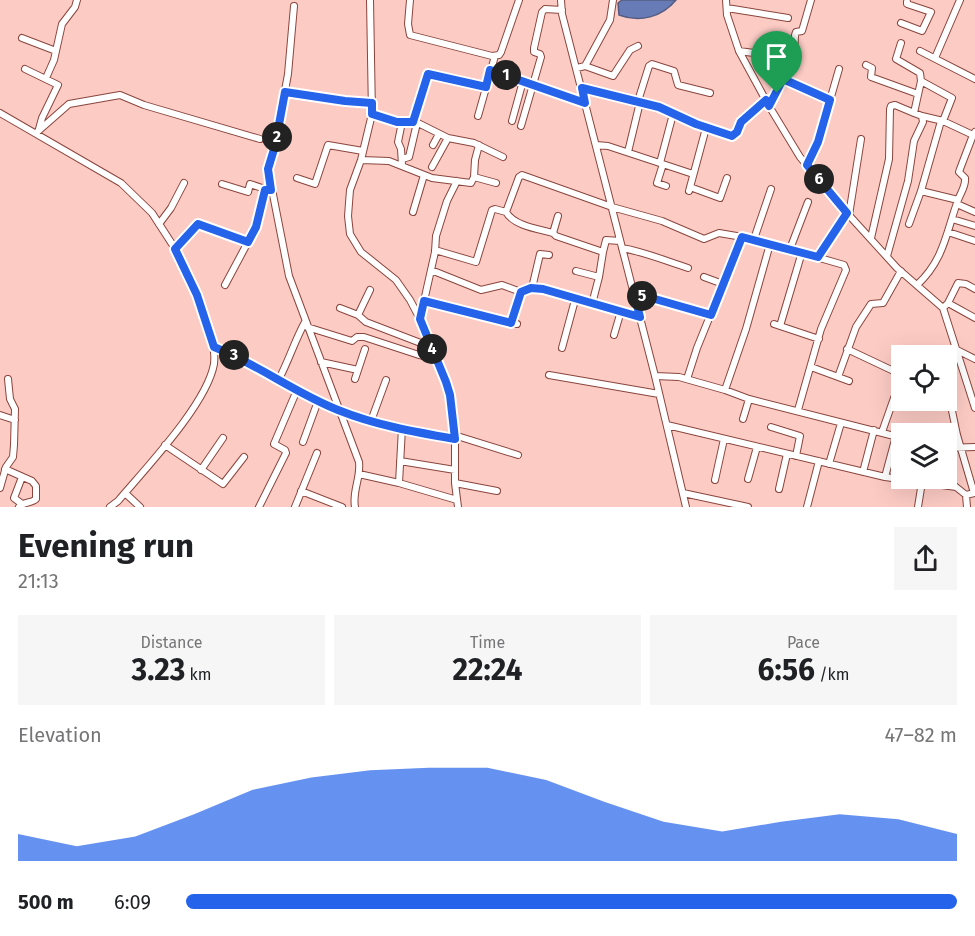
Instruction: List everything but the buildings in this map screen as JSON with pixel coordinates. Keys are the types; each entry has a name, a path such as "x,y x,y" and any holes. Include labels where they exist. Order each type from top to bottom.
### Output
{"street":[{"path":"46,78 56,51 62,24 75,7 77,0"},
{"path":"359,474 399,483 457,503 454,437 450,395 446,382 410,300 396,280 361,252 350,234 348,216 350,190 361,160 372,114 370,0"},
{"path":"410,0 408,24 410,35 495,56"},
{"path":"478,116 490,70 495,56 501,52 519,0"},
{"path":"561,0 686,507"},
{"path":"585,66 610,20 613,0"},
{"path":"726,0 739,51 807,165 848,214 901,271 946,306 975,318"},
{"path":"582,88 639,102 732,136 737,132 741,122 768,103 785,76 795,55 795,33 802,31 811,0"},
{"path":"934,58 948,32 960,0"},
{"path":"901,23 922,31 931,12 907,4 906,1"},
{"path":"294,6 285,92 275,146 268,169 268,190 289,276 359,462 355,492 356,507"},
{"path":"727,8 788,18"},
{"path":"521,126 541,57 540,54 534,52 534,48 542,12 545,9 562,10"},
{"path":"22,38 56,51"},
{"path":"901,43 896,59 920,73 921,81 914,113"},
{"path":"577,68 585,66 614,76 630,50 638,46"},
{"path":"739,51 776,56 781,60 785,76 830,100"},
{"path":"920,51 975,80"},
{"path":"628,152 649,66 652,64 674,71 678,85 710,93"},
{"path":"866,65 872,68 872,77 918,94"},
{"path":"25,69 57,83 58,87 38,131"},
{"path":"807,165 818,142 839,69"},
{"path":"490,70 585,103"},
{"path":"402,162 409,157 415,122 428,74 486,87"},
{"path":"512,121 523,81"},
{"path":"909,224 942,121 952,98 921,81"},
{"path":"285,92 372,103"},
{"path":"38,131 69,104 120,95 144,105 260,139"},
{"path":"870,238 889,159 890,107 895,105 974,134 959,172 966,181 939,258 917,285"},
{"path":"0,113 38,131 121,183 152,213 175,249 197,295 214,347 213,367 206,387 165,445 118,501 110,507"},
{"path":"372,114 402,122 415,122 448,138 479,145 503,157"},
{"path":"666,186 657,183 674,114"},
{"path":"886,256 908,181 914,141 922,122 922,116"},
{"path":"402,122 398,141 402,162"},
{"path":"706,128 690,189 720,198 727,178"},
{"path":"433,145 439,134"},
{"path":"432,166 448,138"},
{"path":"818,257 848,214 861,139"},
{"path":"297,178 315,184 328,145 363,151"},
{"path":"361,160 402,162 432,178 471,183 479,145"},
{"path":"596,145 608,146 693,174"},
{"path":"413,212 424,175"},
{"path":"603,252 553,233 524,225 508,217 506,212 519,177 522,175 612,207 662,221 704,239 716,233 754,239 844,266 846,270 819,339 798,410"},
{"path":"474,177 496,183"},
{"path":"420,319 440,221 457,181"},
{"path":"159,224 171,208 184,183"},
{"path":"222,184 248,192 250,184 268,190"},
{"path":"754,239 771,189"},
{"path":"225,285 256,227 268,190"},
{"path":"921,191 957,202 975,212"},
{"path":"790,249 808,202"},
{"path":"435,250 476,262 492,210 506,212"},
{"path":"553,233 558,216"},
{"path":"952,219 975,226"},
{"path":"175,249 198,224 248,242"},
{"path":"948,232 975,241"},
{"path":"687,379 742,237"},
{"path":"592,304 606,240 688,267"},
{"path":"724,390 746,329 771,244"},
{"path":"802,252 777,325 819,339"},
{"path":"532,288 540,254 549,255"},
{"path":"431,270 481,290 502,285 521,292 532,288 543,289 640,317"},
{"path":"576,271 599,277"},
{"path":"838,377 862,316 873,303 884,303 901,271"},
{"path":"704,277 723,284"},
{"path":"956,345 946,306 958,283 975,289"},
{"path":"358,315 370,290"},
{"path":"424,301 514,323 521,292"},
{"path":"634,293 711,315"},
{"path":"561,348 575,300"},
{"path":"340,308 358,315 366,322 431,347"},
{"path":"614,335 621,310"},
{"path":"306,324 352,341 357,337 364,337 419,356 435,358"},
{"path":"279,379 290,358 298,334 306,324"},
{"path":"214,347 338,410 371,421 454,437 518,455"},
{"path":"355,379 365,349"},
{"path":"848,349 891,370"},
{"path":"957,350 975,359"},
{"path":"957,350 975,408"},
{"path":"321,362 358,370"},
{"path":"811,368 849,381"},
{"path":"549,375 659,394"},
{"path":"655,376 687,379 748,399 891,435"},
{"path":"0,488 5,469 13,454 15,410 10,399 8,379"},
{"path":"371,421 386,380"},
{"path":"259,507 286,453 274,444 297,390"},
{"path":"743,419 748,399"},
{"path":"303,442 318,401"},
{"path":"863,472 891,404"},
{"path":"952,411 975,493 966,495"},
{"path":"0,415 15,420"},
{"path":"829,464 841,423"},
{"path":"667,425 891,478"},
{"path":"771,427 800,436 796,456"},
{"path":"399,483 402,428"},
{"path":"201,470 223,438"},
{"path":"715,480 724,439"},
{"path":"165,445 224,484 244,457"},
{"path":"748,478 757,447"},
{"path":"957,449 975,447"},
{"path":"295,507 316,453"},
{"path":"779,489 788,454"},
{"path":"885,477 891,459"},
{"path":"400,461 455,470"},
{"path":"807,507 819,461"},
{"path":"5,469 22,477 34,483 38,493 34,501 20,506 14,498 22,477"},
{"path":"455,483 497,490"},
{"path":"957,488 966,495 967,507"},
{"path":"918,507 921,489"},
{"path":"301,491 340,507"},
{"path":"125,493 140,507"},
{"path":"683,493 727,505 748,507"}],"water":[{"path":"622,0 676,0 664,11 650,17 635,18 619,15 618,3"}],"route":[{"path":"490,70 585,103 582,88 659,107 729,136 734,135 741,122 766,100 769,106 777,93 783,79 830,100 818,142 807,165 847,213 818,257 742,237 711,315 634,293 640,317 536,288 521,292 511,323 424,301 420,319 450,395 455,439 378,423 338,410 313,399 230,353 214,347 197,295 175,249 198,224 248,242 256,227 265,190 271,190 269,162 275,146 285,92 372,103 372,114 397,122 413,122 428,74 486,87 490,70"}]}
